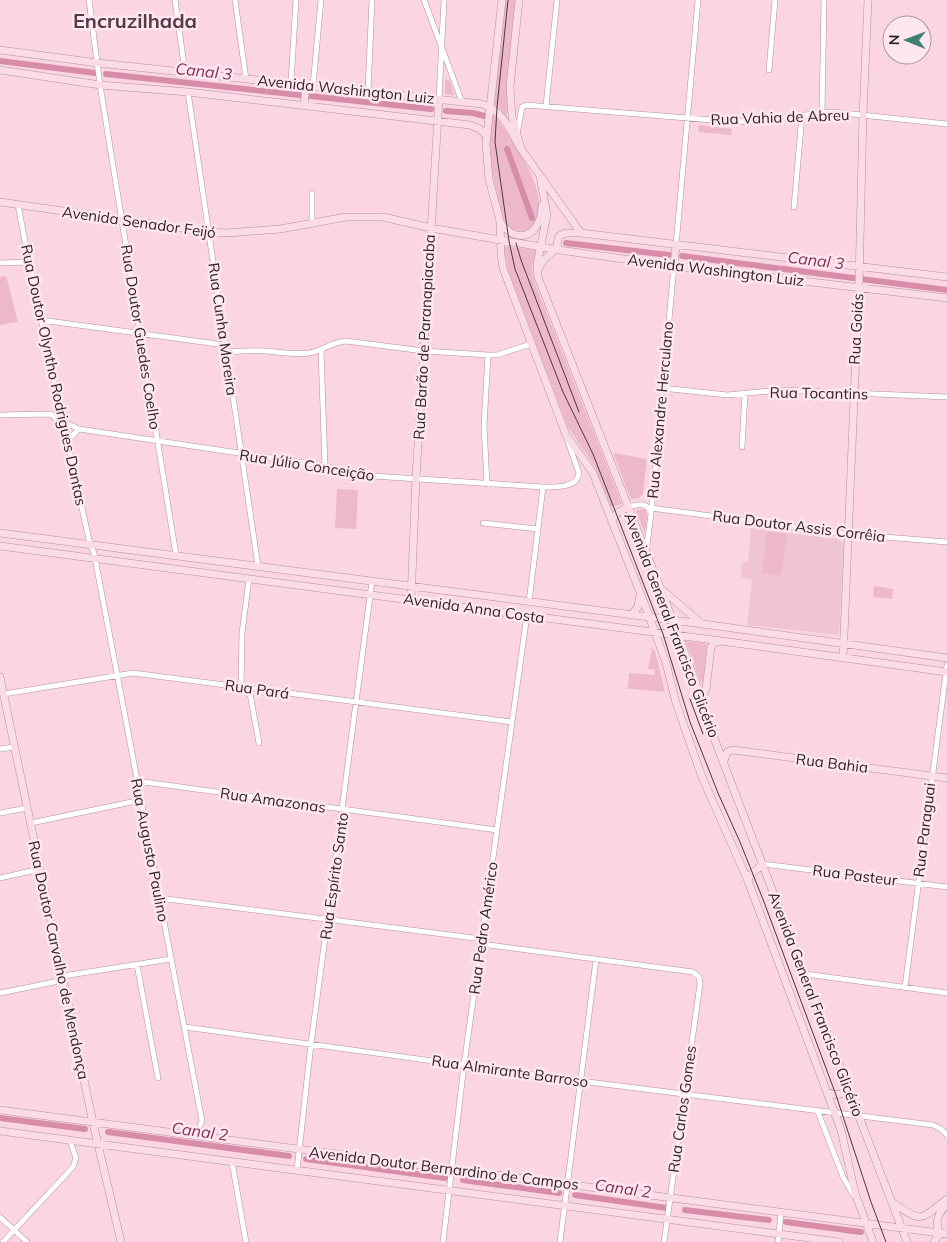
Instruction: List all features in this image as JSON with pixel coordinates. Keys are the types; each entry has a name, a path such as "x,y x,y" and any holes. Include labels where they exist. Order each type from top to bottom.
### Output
{"main road":[{"name":"Avenida General Francisco Glicério","path":"502,0 491,108 486,137 489,179 500,221 501,258 504,272 566,434 590,467 640,591 666,664 676,703 702,777 748,881 835,1113 843,1136 852,1184 873,1242"},
{"path":"519,0 510,94 512,117 521,149"},
{"name":"Rua Goiás","path":"843,658 859,285 858,269 868,0"},
{"name":"Avenida Washington Luiz","path":"0,50 98,63 482,104 491,108"},
{"name":"Avenida Washington Luiz","path":"0,70 100,85 188,92 474,126 480,129 486,137"},
{"path":"304,106 310,85"},
{"name":"Rua Barão de Paranapiacaba","path":"411,600 416,478 439,99"},
{"path":"491,108 500,115 521,149 581,233"},
{"path":"536,271 537,247 543,239 547,215 540,176"},
{"path":"500,221 511,232 522,235 533,232 540,223 543,189"},
{"name":"Avenida Senador Feijó","path":"0,202 209,232 280,229 346,217 374,216 486,237"},
{"path":"536,271 544,260 557,250 559,236 566,233 581,233"},
{"name":"Avenida Washington Luiz","path":"581,233 676,248 858,269 947,277"},
{"name":"Avenida Washington Luiz","path":"486,237 557,250 859,285 947,298"},
{"path":"674,264 676,248"},
{"name":"Avenida General Francisco Glicério","path":"536,271 645,554 679,636 706,717 907,1242"},
{"path":"612,520 617,514 628,508"},
{"name":"Avenida Anna Costa","path":"0,532 703,624 947,658"},
{"name":"Avenida Anna Costa","path":"0,546 946,670"},
{"path":"659,587 703,624"},
{"path":"631,615 638,607 640,591"},
{"path":"527,615 530,607 552,608 557,606"},
{"path":"701,698 706,689 711,647 714,643 721,641"},
{"name":"Rua Doutor Carvalho de Mendonça","path":"0,677 93,1123 121,1242"},
{"name":"Rua Bahia","path":"724,762 727,752 733,750 947,778"},
{"path":"748,881 750,875 763,864"},
{"path":"827,1092 834,1095 840,1094 845,1092 848,1086"},
{"name":"Avenida Doutor Bernardino de Campos","path":"0,1110 943,1233"},
{"name":"Avenida Doutor Bernardino de Campos","path":"0,1131 667,1219 779,1238 839,1242"},
{"path":"893,1202 910,1215 918,1218 925,1216 947,1199"},
{"path":"934,1242 936,1237 943,1233 936,1223 938,1216 947,1204"}],"street":[{"name":"Rua Doutor Guedes Coelho","path":"88,0 176,556"},
{"path":"175,0 185,72"},
{"path":"235,0 246,79"},
{"path":"291,83 296,0"},
{"path":"310,85 321,0"},
{"path":"368,91 372,0"},
{"path":"424,0 462,102"},
{"name":"Rua Barão de Paranapiacaba","path":"439,99 444,0"},
{"path":"546,106 558,0"},
{"path":"676,248 698,0"},
{"path":"769,70 775,0"},
{"path":"822,113 824,0"},
{"path":"430,17 443,17"},
{"path":"440,75 447,72 451,73"},
{"name":"Rua Cunha Moreira","path":"188,92 258,566"},
{"name":"Rua Vahia de Abreu","path":"517,135 523,106 546,106 737,122 822,113 863,115 947,124"},
{"path":"794,208 802,115"},
{"path":"312,192 312,222"},
{"name":"Rua Doutor Olyntho Rodrigues Dantas","path":"18,205 28,262 58,401 90,544 95,558"},
{"path":"0,263 28,262"},
{"name":"Rua Alexandre Herculano","path":"645,554 651,511 674,264"},
{"path":"41,320 225,345"},
{"path":"226,352 265,351 304,354 321,350 337,342 346,341 424,351 497,355 531,344"},
{"path":"321,350 326,466"},
{"path":"487,484 484,426 488,355"},
{"name":"Rua Tocantins","path":"662,388 727,395 780,390 947,397"},
{"path":"742,447 744,393"},
{"path":"0,415 51,414 58,401"},
{"name":"Rua Júlio Conceição","path":"51,414 63,423 79,429 326,466 357,475 543,488 563,486 574,482 578,478 579,473 568,446 566,434"},
{"path":"67,441 79,429"},
{"path":"529,602 543,488"},
{"name":"Rua Doutor Assis Corrêia","path":"628,508 645,505 651,511 848,534 947,542"},
{"path":"483,523 538,529"},
{"name":"Rua Augusto Paulino","path":"95,558 202,1121 200,1128 188,1134"},
{"path":"241,687 242,633 249,579"},
{"name":"Rua Espírito Santo","path":"297,1170 311,1044 372,581"},
{"name":"Rua Pedro Américo","path":"442,1242 464,1065 527,615"},
{"name":"Rua Paraguai","path":"905,987 946,670"},
{"name":"Rua Pará","path":"4,694 133,673 512,722"},
{"path":"249,688 259,744"},
{"path":"0,750 15,746"},
{"name":"Rua Amazonas","path":"137,781 497,830"},
{"path":"31,823 141,800"},
{"path":"0,813 28,808"},
{"name":"Rua Pasteur","path":"763,864 947,887"},
{"path":"0,878 40,870"},
{"path":"159,898 328,920 596,960 560,1242"},
{"path":"0,993 59,981 63,976 171,959"},
{"name":"Rua Carlos Gomes","path":"596,960 693,972 699,976 700,984 664,1242"},
{"path":"137,964 158,1078"},
{"path":"805,974 947,993"},
{"name":"Rua Almirante Barroso","path":"185,1027 580,1081 933,1125 947,1135"},
{"path":"818,1112 844,1178 858,1203"},
{"path":"3,1242 73,1167 76,1158 70,1141"},
{"path":"232,1162 246,1242"},
{"path":"779,1238 781,1213"},
{"path":"0,1217 27,1242"}],"shaded area":[{"path":"505,0 517,0 507,90 507,119 494,104"},
{"path":"445,79 450,81 454,95 445,94"},
{"path":"493,115 498,119 524,160 535,182 539,206 537,224 527,231 510,228 502,218 494,180 490,147"},
{"path":"699,125 732,129 731,135 698,132"},
{"path":"504,246 536,250 532,267 534,281 622,504 611,507 595,467 568,427 508,271"},
{"path":"6,276 18,322 0,325 0,277"},
{"path":"613,453 647,459 643,494 639,498 632,499 630,497"},
{"path":"337,489 358,490 356,529 335,528"},
{"path":"644,509 647,515 645,533 636,512 637,510"},
{"path":"751,528 836,539 844,543 839,635 747,625 752,579 741,577 742,562 748,562"},
{"path":"767,532 787,534 781,576 762,573"},
{"path":"874,586 893,589 892,599 873,597"},
{"path":"686,641 707,644 702,682 700,681"},
{"path":"652,648 655,651 665,692 624,688 628,687 629,673 655,675 655,670 648,669"}],"waterway":[{"name":"Canal 3","path":"0,61 95,73"},
{"name":"Canal 3","path":"106,74 300,95"},
{"name":"Canal 3","path":"310,96 431,109"},
{"name":"Canal 3","path":"446,111 473,113 484,116"},
{"name":"Canal 3","path":"507,149 532,218"},
{"name":"Canal 3","path":"566,243 669,255"},
{"name":"Canal 3","path":"682,256 947,290"},
{"name":"Canal 2","path":"0,1118 85,1129"},
{"name":"Canal 2","path":"108,1132 289,1156"},
{"name":"Canal 2","path":"306,1159 445,1178"},
{"name":"Canal 2","path":"463,1180 559,1193"},
{"name":"Canal 2","path":"575,1195 667,1208"},
{"name":"Canal 2","path":"685,1210 769,1220"},
{"name":"Canal 2","path":"786,1222 861,1232"}],"tram line":[{"path":"508,0 495,142 509,241 515,269 563,392 593,454 663,634 690,722 764,902 836,1095 886,1242"},
{"path":"516,243 579,412"},
{"path":"690,699 703,734"}],"district":[{"name":"Encruzilhada","path":"135,20"}]}
